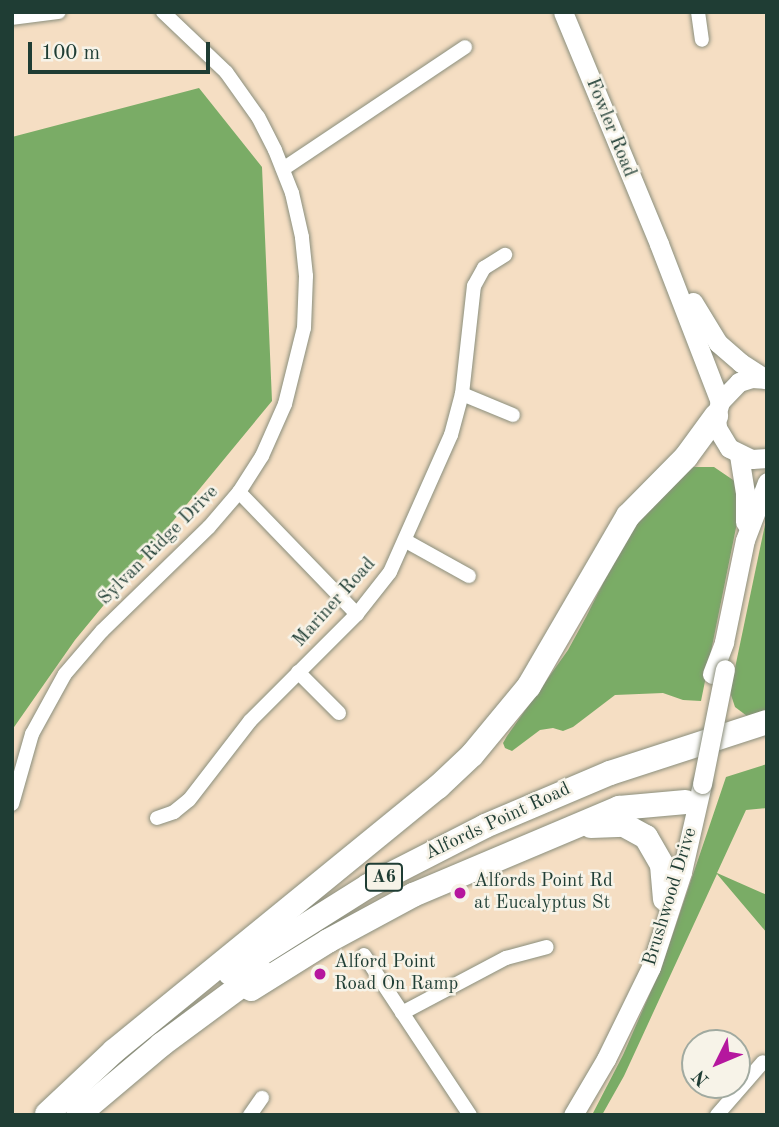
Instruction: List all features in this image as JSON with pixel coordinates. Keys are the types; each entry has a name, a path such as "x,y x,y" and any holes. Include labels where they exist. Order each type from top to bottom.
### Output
{"highway":[{"path":"47,1115 114,1051 425,797 472,755 529,686 628,516 648,492 686,457 718,409"},
{"name":"Alfords Point Road","path":"47,1115 220,980 386,875 485,826 576,787 671,751 767,722"},
{"name":"Alfords Point Road","path":"80,1115 126,1073 221,999 320,932 414,877 521,824 601,790 767,735"},
{"path":"80,1115 225,1007 328,940 413,895 619,808 694,792"},
{"path":"565,833 606,823 625,825 639,832 651,842 659,857 665,898"}],"street":[{"path":"12,19 59,12"},
{"name":"Sylvan Ridge Drive","path":"12,804 32,734 65,674 102,631 209,527 239,492 278,424 304,328 306,276 302,237 298,210 284,169 258,117 226,72 163,12"},
{"name":"Fowler Road","path":"563,12 659,244 718,409 722,439 739,455"},
{"path":"698,12 702,40"},
{"path":"284,169 465,47"},
{"name":"Fowler Road","path":"659,244 718,343 741,363 766,379"},
{"name":"Mariner Road","path":"157,818 174,812 189,800 243,729 357,614 390,572 445,451 462,394 474,286 484,268 505,256"},
{"path":"718,409 739,382 766,379"},
{"path":"462,394 513,415"},
{"path":"739,455 752,459 767,458"},
{"name":"Brushwood Drive","path":"634,998 644,984 670,915 744,540 746,492 739,455"},
{"name":"Brushwood Drive","path":"744,540 767,482"},
{"path":"239,492 357,614"},
{"path":"406,541 469,576"},
{"path":"298,672 339,713"},
{"name":"Brushwood Drive","path":"576,1115 634,998 694,792"},
{"path":"402,1013 506,958 547,947"},
{"path":"364,955 465,1113"},
{"path":"717,1115 763,1062"},
{"path":"250,1115 262,1098"}],"green space":[{"path":"199,88 262,167 272,401 75,640 12,730 12,137"},
{"path":"693,467 714,467 739,484 738,518 701,701 683,700 663,693 615,695 573,727 563,731 553,728 540,730 512,751 505,748 503,743 507,736 568,650 633,524"},
{"path":"767,515 767,710 747,716 735,707 730,692"},
{"path":"767,764 767,808 746,810 717,873 767,895 767,933 717,874 624,1076 602,1115 592,1115 623,1055 662,966 726,777"}],"place":[{"name":"Alfords Point Rd at Eucalyptus St","path":"460,893"},
{"name":"Alford Point Road On Ramp","path":"320,974"}]}
